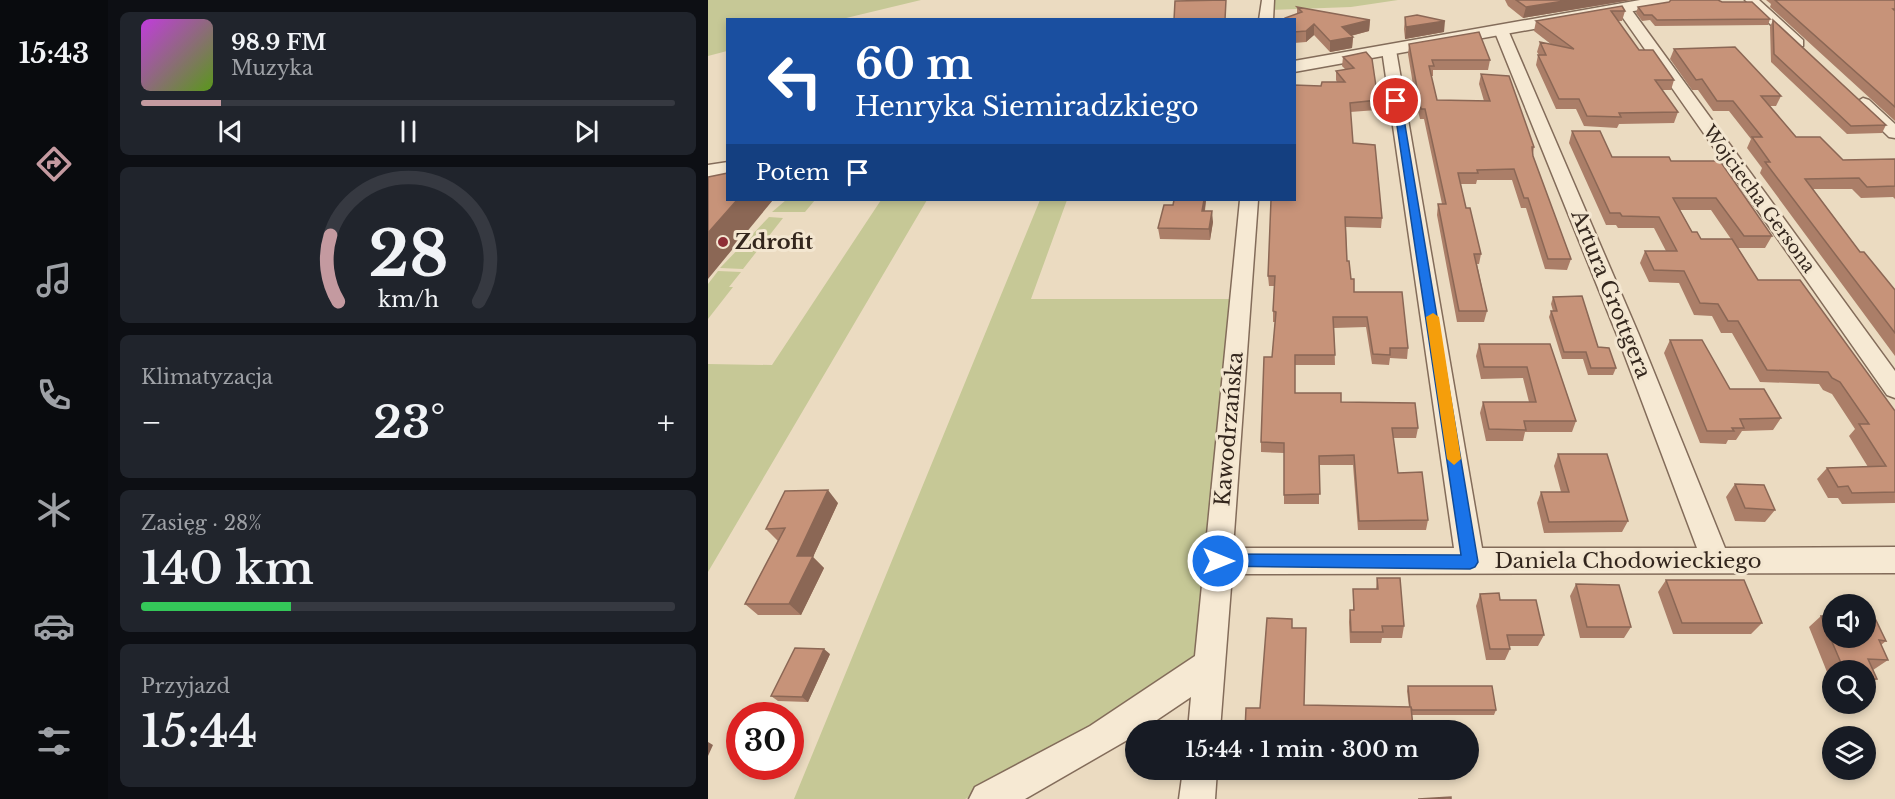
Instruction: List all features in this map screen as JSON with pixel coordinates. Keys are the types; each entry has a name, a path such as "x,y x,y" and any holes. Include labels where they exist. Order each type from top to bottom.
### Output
{"street":[{"path":"1266,18 1268,0"},
{"path":"1296,67 1667,0"},
{"path":"1751,0 1810,55"},
{"name":"Wojciecha Gersona","path":"1623,8 1895,389"},
{"name":"Artura Grottgera","path":"1501,30 1628,335 1716,561"},
{"path":"1389,50 1470,562"},
{"path":"1853,94 1895,133"},
{"path":"708,172 726,168"},
{"name":"Kawodrzańska","path":"1204,720 1249,201"},
{"name":"Daniela Chodowieckiego","path":"1218,561 1895,561"},
{"path":"987,799 1053,764 1120,724 1175,690 1209,664"},
{"path":"1197,799 1199,780"}],"green space":[{"path":"708,0 921,0 846,18 726,18 726,51 708,56"},
{"path":"1271,0 1398,0 1351,7 1269,10"},
{"path":"785,201 814,201 805,212 772,212"},
{"path":"880,201 926,201 708,572 708,364 772,365"},
{"path":"1040,201 1067,201 1031,299 1233,299 1197,653 1172,680 1075,734 1006,781 965,799 794,799 802,780 804,780 804,775"},
{"path":"769,217 783,218 743,269 720,268"},
{"path":"718,271 741,272 729,287 733,287 708,319 708,284"}],"building":[{"path":"1226,0 1225,18 1174,18 1175,1"},
{"path":"1516,0 1570,0 1526,7"},
{"path":"1671,0 1752,2 1770,19 1657,20 1652,15 1644,15 1638,7"},
{"path":"1775,0 1895,0 1895,9 1893,9 1895,11 1895,107"},
{"path":"1622,6 1625,11 1611,11 1639,50 1653,50 1674,80 1655,80 1678,112 1619,113 1621,117 1587,116 1579,99 1559,99 1538,55 1546,55 1540,42 1574,49 1536,21"},
{"path":"1297,7 1370,20 1342,27 1353,37 1330,41 1314,24 1306,31 1296,32 1296,18 1285,18 1302,12"},
{"path":"1417,15 1445,21 1406,27 1405,17"},
{"path":"1773,20 1886,125 1851,126 1774,54"},
{"path":"1479,32 1490,60 1432,60 1434,66 1429,66 1437,100 1490,101 1481,74 1509,76 1534,147 1532,147 1533,156 1571,259 1548,259 1528,198 1524,198 1514,169 1458,173 1466,208 1470,208 1481,254 1474,254 1487,311 1459,311 1438,204 1446,204 1425,109 1421,109 1409,44"},
{"path":"1735,47 1781,96 1761,96 1796,137 1820,137 1843,160 1895,159 1895,186 1867,187 1859,178 1805,179 1860,252 1864,252 1895,290 1895,333 1765,162 1770,162 1752,137 1762,137 1733,101 1717,101 1702,79 1696,80 1674,49"},
{"path":"1366,52 1372,59 1378,100 1350,103 1353,143 1375,145 1382,218 1345,217 1347,261 1349,261 1351,279 1354,279 1354,292 1402,292 1408,348 1390,348 1390,355 1373,354 1367,317 1333,317 1335,355 1295,355 1295,393 1341,393 1341,402 1415,403 1418,428 1392,428 1398,473 1422,472 1428,520 1359,521 1354,455 1319,456 1320,494 1284,495 1284,443 1261,442 1264,357 1272,357 1276,312 1273,311 1275,276 1268,276 1271,201 1296,201 1296,85 1321,86 1322,82 1345,82 1336,71 1354,68 1343,57"},
{"path":"1572,131 1600,131 1612,157 1669,157 1671,161 1720,161 1772,236 1744,236 1716,198 1673,198 1692,232 1697,232 1701,239 1732,239 1758,280 1800,280 1895,411 1895,492 1852,493 1848,486 1838,487 1827,468 1886,466 1859,424 1869,424 1840,382 1832,378 1828,372 1767,370 1738,321 1728,321 1718,304 1700,303 1684,271 1654,270 1645,251 1677,251 1659,217 1622,216 1620,213 1610,213"},
{"path":"726,173 726,201 736,201 708,233 708,177"},
{"path":"1174,201 1204,201 1202,211 1212,211 1209,229 1158,228 1164,205 1173,205"},
{"path":"1582,296 1598,347 1609,348 1616,368 1591,368 1586,352 1564,352 1551,311 1557,311 1553,297"},
{"path":"1670,340 1702,340 1730,389 1764,389 1781,418 1740,419 1744,428 1732,428 1734,431 1707,431"},
{"path":"1479,344 1550,344 1576,421 1524,421 1526,430 1489,429 1483,402 1536,402 1527,367 1484,367"},
{"path":"1558,454 1607,454 1628,521 1549,522 1541,492 1569,492"},
{"path":"1735,484 1764,485 1775,510 1745,508"},
{"path":"828,490 797,556 813,556 789,604 745,604 785,528 766,529 785,491"},
{"path":"1377,578 1400,578 1404,626 1382,626 1383,632 1351,632 1350,610 1354,610 1353,589 1378,589"},
{"path":"1666,580 1744,580 1762,623 1682,623"},
{"path":"1576,584 1619,585 1631,627 1587,627"},
{"path":"1499,593 1500,600 1536,600 1544,635 1507,635 1510,649 1490,649 1480,594"},
{"path":"1267,618 1292,619 1292,628 1306,628 1304,705 1411,707 1412,720 1245,720 1246,708 1260,708"},
{"path":"1876,620 1886,641 1879,640 1888,660 1840,660 1835,648 1876,648"},
{"path":"795,648 824,649 802,697 771,696"},
{"path":"1408,686 1492,686 1496,710 1412,710"},
{"path":"1451,797 1451,799 1418,799"}],"slow traffic":[{"path":"1433,317 1454,459"}],"place":[{"name":"Zdrofit","path":"723,242"}],"route":[{"path":"1218,561 1470,562 1427,282 1396,101"}]}
